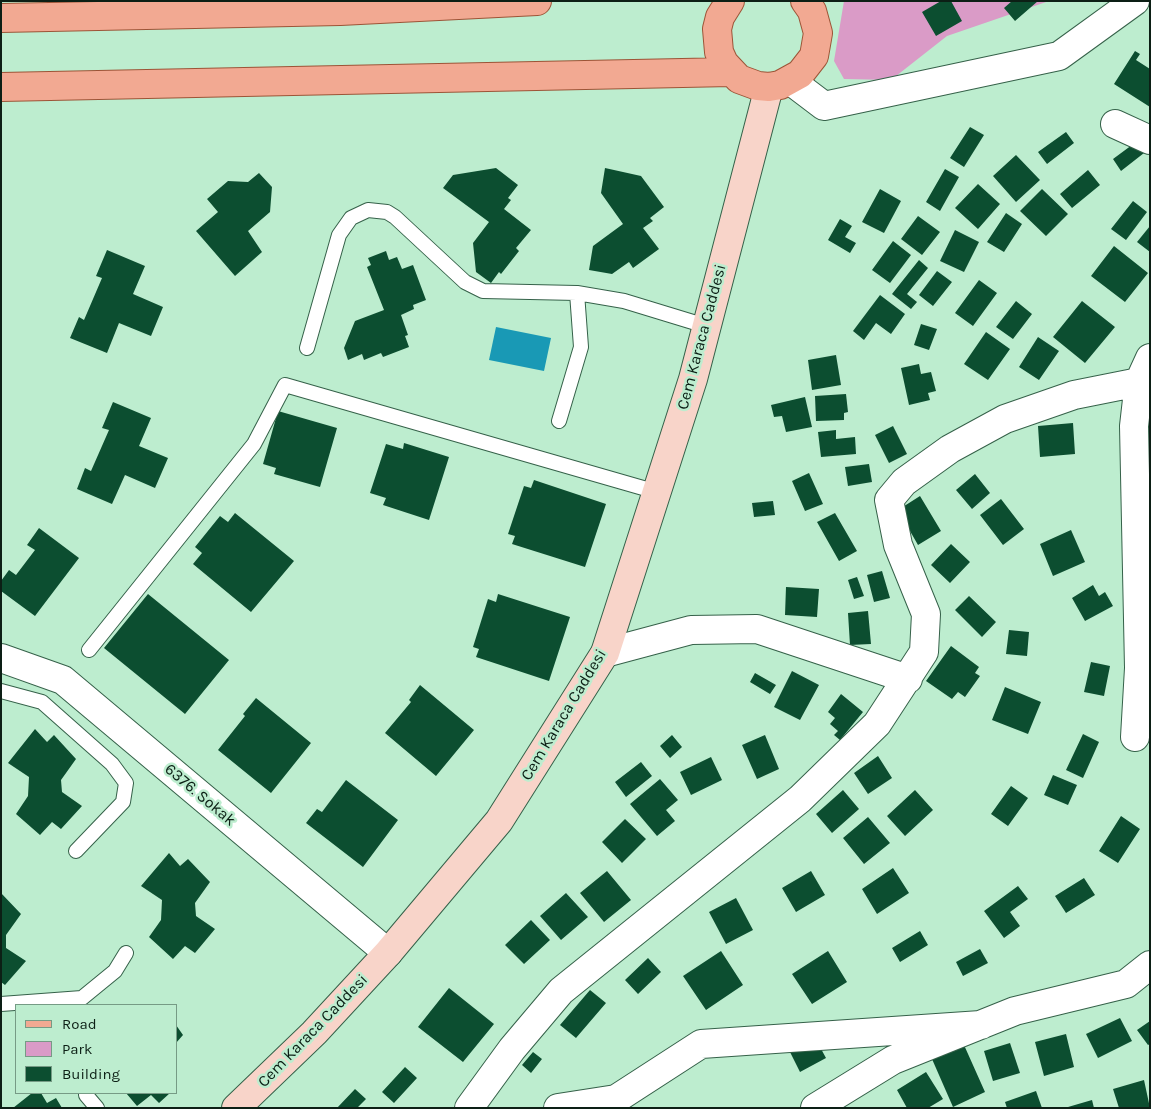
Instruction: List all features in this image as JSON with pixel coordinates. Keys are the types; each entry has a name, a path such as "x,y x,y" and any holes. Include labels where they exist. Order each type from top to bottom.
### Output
{"main road":[{"path":"1,18 537,1"},
{"path":"730,1 720,17 716,41 719,52 731,72 748,83 780,84 808,66 818,44 816,21 805,1"},
{"path":"1,87 731,72"}],"street":[{"path":"780,84 824,106 1059,56 1135,1"},
{"name":"Cem Karaca Caddesi","path":"236,1108 314,1033 388,953 499,821 604,653 693,379 706,326 780,84"},
{"path":"1115,124 1150,140"},
{"path":"1135,737 1140,668 1143,515 1134,426 1139,382 1150,358"},
{"path":"469,1108 512,1049 561,991 800,799 877,724 924,652 926,614 898,545 889,500 904,482 950,449 1006,419 1074,395 1139,382"},
{"path":"604,653 691,630 757,629 908,679"},
{"name":"6376. Sokak","path":"1,658 63,680 388,953"},
{"path":"816,1108 893,1060 1015,1011 1126,984 1150,965"},
{"path":"558,1108 616,1099 701,1044 981,1025"}],"lane":[{"path":"307,348 338,235 351,218 368,210 387,212 395,217 465,282 475,288 491,293 577,293 624,301 706,326"},
{"path":"559,421 581,347 577,293"},
{"path":"89,650 254,444 285,385 657,492"},
{"path":"1,691 42,702 112,764 126,783 123,802 76,851"},
{"path":"1,1004 82,998 115,971 126,953"},
{"path":"86,1095 97,1108"}],"green space":[{"path":"844,1 1049,1 947,36 891,80 844,79 834,61"}],"water":[{"path":"496,327 551,338 544,371 489,360"}],"building":[{"path":"941,1 951,1 962,21 936,36 922,12"},
{"path":"1012,1 1038,1 1015,21 1004,8"},
{"path":"1135,51 1140,54 1136,60 1150,69 1150,107 1114,84"},
{"path":"970,127 984,135 964,167 950,158"},
{"path":"1066,132 1074,143 1047,164 1038,152"},
{"path":"1136,142 1144,153 1121,171 1113,159"},
{"path":"1016,155 1040,180 1016,202 993,176"},
{"path":"496,168 518,185 508,198 511,200 504,209 531,230 516,248 519,251 501,274 499,272 491,283 476,272 473,243 489,222 443,188 453,175"},
{"path":"605,168 641,176 664,207 650,218 653,221 643,228 659,249 633,268 629,262 612,274 589,270 593,246 623,224 601,193"},
{"path":"945,169 959,177 940,211 926,202"},
{"path":"1088,170 1100,185 1072,208 1060,194"},
{"path":"259,173 272,187 270,212 248,231 262,252 235,276 196,231 218,212 207,199 228,181 248,182"},
{"path":"978,184 1000,204 978,229 955,208"},
{"path":"880,189 901,201 884,233 862,222"},
{"path":"1042,189 1068,214 1046,236 1020,211"},
{"path":"1133,201 1147,212 1126,240 1111,229"},
{"path":"1006,213 1022,224 1004,252 987,242"},
{"path":"918,216 940,232 922,255 901,239"},
{"path":"840,219 852,226 845,237 856,243 850,253 828,240"},
{"path":"1150,226 1150,252 1137,242"},
{"path":"955,230 979,242 964,272 940,261"},
{"path":"893,241 911,255 890,283 872,270"},
{"path":"1114,246 1148,273 1125,302 1091,276"},
{"path":"107,250 145,266 133,294 163,307 151,336 119,323 107,353 70,338 79,317 84,320 102,278 96,276"},
{"path":"386,251 389,260 397,257 402,269 413,265 426,300 413,305 414,309 401,315 408,335 405,336 409,347 383,357 381,353 364,360 362,354 348,360 344,348 355,321 384,310 367,267 371,265 368,258"},
{"path":"919,260 928,268 907,294 917,302 911,309 892,294"},
{"path":"937,271 952,282 933,306 919,295"},
{"path":"979,280 997,293 973,326 955,313"},
{"path":"880,295 905,314 891,334 876,323 864,340 853,331"},
{"path":"1016,301 1032,314 1013,339 996,327"},
{"path":"1082,301 1115,327 1085,363 1053,337"},
{"path":"921,324 937,329 929,350 914,345"},
{"path":"986,332 1010,349 988,380 964,364"},
{"path":"1038,337 1059,351 1039,380 1019,367"},
{"path":"836,355 841,385 812,390 808,360"},
{"path":"919,364 921,374 931,372 936,391 928,393 930,400 909,405 901,368"},
{"path":"846,394 848,412 844,413 844,420 816,421 815,396"},
{"path":"805,397 812,427 786,432 782,416 774,417 771,405"},
{"path":"113,402 151,418 139,446 168,458 155,488 125,475 112,504 77,489 85,468 91,471 109,430 102,428"},
{"path":"278,411 337,428 320,487 274,474 276,468 263,464"},
{"path":"1073,423 1075,454 1040,457 1038,426"},
{"path":"893,426 907,454 889,463 875,435"},
{"path":"836,430 836,439 855,437 856,454 821,457 818,432"},
{"path":"404,443 449,457 429,520 383,505 386,498 370,493 386,444 403,449"},
{"path":"869,464 872,482 848,486 845,467"},
{"path":"809,473 823,504 805,511 792,481"},
{"path":"975,474 990,493 972,509 956,490"},
{"path":"534,480 606,504 585,567 512,544 515,536 508,534 524,486 531,488"},
{"path":"920,496 941,531 918,545 898,510"},
{"path":"1001,499 1024,529 1003,545 980,515"},
{"path":"773,501 775,515 754,517 752,503"},
{"path":"235,513 294,561 251,612 193,564 202,553 195,547 220,516 228,522"},
{"path":"835,513 857,551 839,561 817,522"},
{"path":"39,528 79,558 35,616 1,591 1,581 9,570 16,575 35,550 27,545"},
{"path":"1071,530 1085,562 1053,576 1040,544"},
{"path":"951,544 970,562 950,583 931,565"},
{"path":"882,571 890,598 874,602 867,575"},
{"path":"857,577 864,596 854,599 848,580"},
{"path":"1093,585 1099,596 1105,592 1113,606 1085,621 1072,598"},
{"path":"786,587 819,589 817,617 785,615"},
{"path":"148,594 229,660 185,714 104,648"},
{"path":"498,594 570,617 549,681 476,657 479,649 473,647 488,599 496,602"},
{"path":"969,596 996,622 982,637 955,610"},
{"path":"868,611 871,644 850,645 848,613"},
{"path":"1009,630 1029,632 1027,656 1006,654"},
{"path":"951,646 979,667 975,673 980,676 965,697 958,692 952,699 926,681"},
{"path":"1091,662 1110,666 1104,696 1084,692"},
{"path":"792,671 819,685 800,720 774,707"},
{"path":"755,673 776,685 770,694 750,682"},
{"path":"420,685 474,730 436,776 385,733 411,702 409,700"},
{"path":"1005,687 1041,702 1028,734 992,720"},
{"path":"841,694 863,712 840,740 834,735 838,731 830,724 835,718 828,712"},
{"path":"256,698 311,743 271,793 218,750 245,716 243,714"},
{"path":"35,729 47,742 54,735 76,759 61,780 62,792 82,806 61,829 52,822 40,835 16,814 28,796 29,777 8,763"},
{"path":"1083,734 1099,742 1083,778 1066,770"},
{"path":"672,735 682,747 670,758 660,746"},
{"path":"765,735 779,769 757,779 742,745"},
{"path":"878,756 892,778 868,794 854,773"},
{"path":"711,757 722,780 691,795 680,772"},
{"path":"641,762 652,776 626,797 615,782"},
{"path":"1053,775 1077,785 1068,805 1044,795"},
{"path":"660,779 678,800 666,810 675,821 657,836 630,804"},
{"path":"346,780 398,820 363,867 306,823 317,809 322,812"},
{"path":"1011,786 1028,798 1008,826 991,814"},
{"path":"843,790 859,809 832,833 816,814"},
{"path":"915,790 933,810 905,836 887,816"},
{"path":"1121,816 1140,829 1118,863 1099,851"},
{"path":"868,817 890,843 864,864 843,838"},
{"path":"625,819 646,839 622,863 602,842"},
{"path":"169,853 180,866 188,859 210,882 195,903 196,916 215,929 195,953 185,946 173,959 149,937 161,920 162,900 141,886"},
{"path":"893,868 909,893 877,914 862,889"},
{"path":"607,871 631,900 604,922 580,893"},
{"path":"811,871 825,895 796,912 782,888"},
{"path":"1084,878 1095,895 1066,913 1055,896"},
{"path":"1018,886 1028,899 1010,912 1020,926 1004,938 984,911"},
{"path":"1,893 21,914 6,935 6,948 26,961 5,985 1,982"},
{"path":"566,893 588,917 561,940 540,916"},
{"path":"736,898 753,930 726,944 709,912"},
{"path":"531,920 550,940 524,964 505,945"},
{"path":"920,931 928,945 900,962 892,948"},
{"path":"980,949 988,963 963,976 956,962"},
{"path":"721,951 743,985 706,1010 683,976"},
{"path":"828,951 847,982 812,1004 792,974"},
{"path":"648,958 661,972 638,994 625,980"},
{"path":"449,988 494,1024 463,1062 418,1027"},
{"path":"590,990 606,1003 576,1038 560,1025"},
{"path":"1120,1018 1132,1041 1098,1058 1086,1034"},
{"path":"1150,1021 1150,1044 1148,1045 1137,1030"},
{"path":"178,1028 183,1035 178,1041"},
{"path":"1066,1034 1074,1067 1044,1076 1035,1042"},
{"path":"814,1036 826,1058 800,1072 789,1050"},
{"path":"1010,1043 1020,1073 993,1081 984,1051"},
{"path":"964,1045 985,1092 953,1107 932,1059"},
{"path":"533,1052 542,1059 531,1073 522,1065"},
{"path":"405,1067 417,1078 394,1103 382,1092"},
{"path":"926,1072 943,1099 928,1108 907,1108 897,1090"},
{"path":"1144,1080 1150,1108 1119,1108 1113,1089"},
{"path":"355,1089 366,1099 357,1108 337,1108"},
{"path":"1036,1091 1042,1108 1007,1108 1005,1102"},
{"path":"31,1094 42,1094 47,1103 56,1098 62,1108 13,1108"},
{"path":"127,1094 169,1094 159,1103 151,1095 137,1106"},
{"path":"1092,1100 1094,1108 1068,1108 1068,1107"}]}
